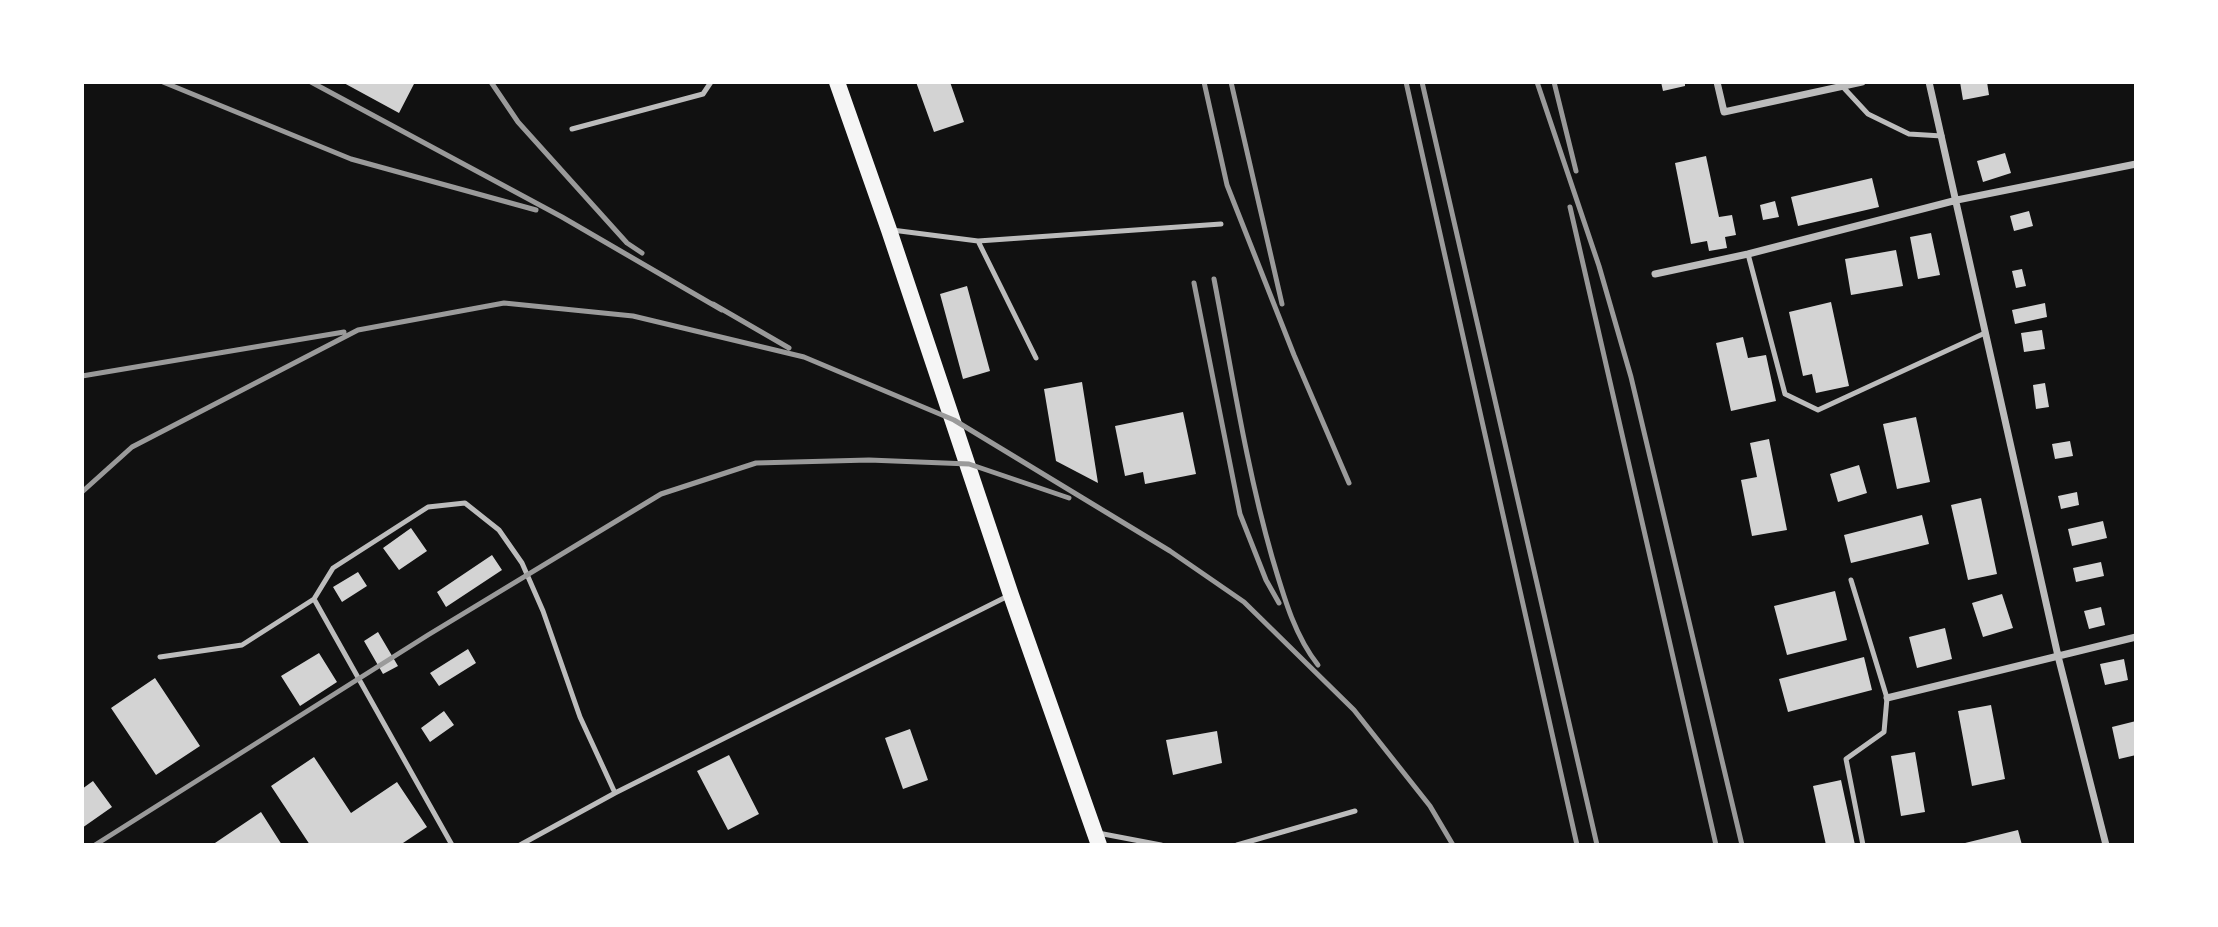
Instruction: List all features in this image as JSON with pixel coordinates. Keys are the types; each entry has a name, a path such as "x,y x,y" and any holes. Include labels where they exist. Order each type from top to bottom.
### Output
{"main road":[{"path":"836,82 1097,839"}],"street":[{"path":"1717,82 1724,112 1862,82"},
{"path":"1928,82 1957,200 2058,656 2106,845"},
{"path":"1655,274 1748,254 1957,200 2136,164"},
{"path":"1887,698 2136,637"}],"lane":[{"path":"572,129 703,94 711,82"},
{"path":"1843,87 1868,114 1878,119 1909,134 1942,136"},
{"path":"889,230 978,241 1221,224"},
{"path":"978,241 1036,359"},
{"path":"1748,254 1785,394 1818,410 1985,334"},
{"path":"160,657 242,645 314,599 332,568 428,508 465,503 499,530 522,563 543,611 580,717 615,793"},
{"path":"1851,580 1887,698 1884,732 1846,759 1863,845"},
{"path":"520,845 615,793 1011,595"},
{"path":"314,599 452,845"},
{"path":"1237,845 1355,811"},
{"path":"1097,839 1161,845"}],"building":[{"path":"342,82 415,82 399,113"},
{"path":"916,82 950,82 964,122 934,132"},
{"path":"1661,82 1685,82 1685,86 1663,91"},
{"path":"1960,82 1987,82 1989,95 1963,100"},
{"path":"2005,153 2011,173 1983,182 1977,161"},
{"path":"1706,156 1719,217 1732,215 1736,235 1725,237 1727,248 1709,251 1707,241 1691,244 1675,163"},
{"path":"1872,178 1879,207 1798,226 1791,197"},
{"path":"1775,201 1779,217 1763,220 1760,205"},
{"path":"2029,211 2033,226 2014,231 2010,216"},
{"path":"1931,233 1940,275 1918,279 1910,237"},
{"path":"1896,250 1903,286 1851,295 1845,259"},
{"path":"2022,269 2026,286 2016,288 2012,271"},
{"path":"967,286 990,371 963,379 940,294"},
{"path":"1831,302 1849,386 1816,393 1812,374 1803,376 1789,312"},
{"path":"2045,303 2047,317 2015,324 2012,310"},
{"path":"2042,330 2045,349 2024,352 2021,333"},
{"path":"1743,337 1748,358 1766,355 1776,401 1731,411 1716,343"},
{"path":"1082,382 1098,483 1056,461 1044,389"},
{"path":"2045,383 2049,407 2036,409 2033,385"},
{"path":"1183,412 1196,474 1145,484 1143,472 1125,476 1115,426"},
{"path":"1916,417 1930,482 1897,489 1883,424"},
{"path":"1769,439 1787,530 1752,536 1741,480 1757,477 1750,443"},
{"path":"2070,441 2073,456 2055,459 2052,444"},
{"path":"1859,465 1867,493 1838,502 1830,474"},
{"path":"2077,492 2079,505 2061,509 2058,496"},
{"path":"1981,498 1997,574 1968,580 1951,505"},
{"path":"1922,515 1929,544 1851,563 1844,535"},
{"path":"2103,521 2107,538 2072,546 2068,529"},
{"path":"411,528 427,551 399,570 383,548"},
{"path":"492,555 502,570 446,607 437,592"},
{"path":"2101,562 2104,576 2076,582 2073,568"},
{"path":"358,572 367,586 342,602 333,587"},
{"path":"1835,591 1847,640 1787,655 1774,606"},
{"path":"2002,594 2013,628 1983,637 1972,603"},
{"path":"2101,607 2105,625 2089,629 2084,611"},
{"path":"1945,628 1952,659 1917,668 1909,637"},
{"path":"378,632 398,666 383,674 364,641"},
{"path":"468,649 476,663 439,686 430,673"},
{"path":"319,653 337,682 300,706 281,676"},
{"path":"1864,657 1872,690 1788,712 1779,679"},
{"path":"2124,659 2128,680 2105,685 2100,664"},
{"path":"155,678 200,746 156,775 111,708"},
{"path":"1991,705 2005,779 1972,786 1958,711"},
{"path":"444,711 454,725 430,742 421,728"},
{"path":"2136,721 2136,755 2119,759 2112,727"},
{"path":"910,729 928,780 903,789 885,738"},
{"path":"1217,731 1222,763 1173,775 1166,740"},
{"path":"1915,752 1925,812 1901,816 1891,756"},
{"path":"729,755 759,814 728,830 697,771"},
{"path":"314,757 351,813 397,782 427,827 400,845 310,845 271,786"},
{"path":"1841,780 1855,845 1826,845 1813,786"},
{"path":"93,781 112,807 82,828 82,789"},
{"path":"261,812 282,845 212,845"},
{"path":"2018,830 2022,845 1961,845 1961,844"}],"railway":[{"path":"163,82 351,159 536,210"},
{"path":"311,82 562,217 722,310"},
{"path":"491,82 518,122 627,243 642,253"},
{"path":"1204,82 1227,185 1294,355 1349,483"},
{"path":"1231,82 1282,304"},
{"path":"1406,82 1577,845"},
{"path":"1422,82 1597,845"},
{"path":"1537,82 1599,266 1631,377 1742,845"},
{"path":"1554,82 1576,171"},
{"path":"1570,207 1716,845"},
{"path":"1214,279 1247,454 1272,557 1296,627 1318,665"},
{"path":"1194,283 1240,514 1266,580 1279,603"},
{"path":"82,492 132,447 358,330 504,303 633,316 804,357 954,420 1170,551 1244,602 1354,710 1430,806 1453,845"},
{"path":"713,304 789,348"},
{"path":"82,376 344,332"},
{"path":"95,845 428,635 661,494 756,463 869,460 969,464 1069,498"}]}
